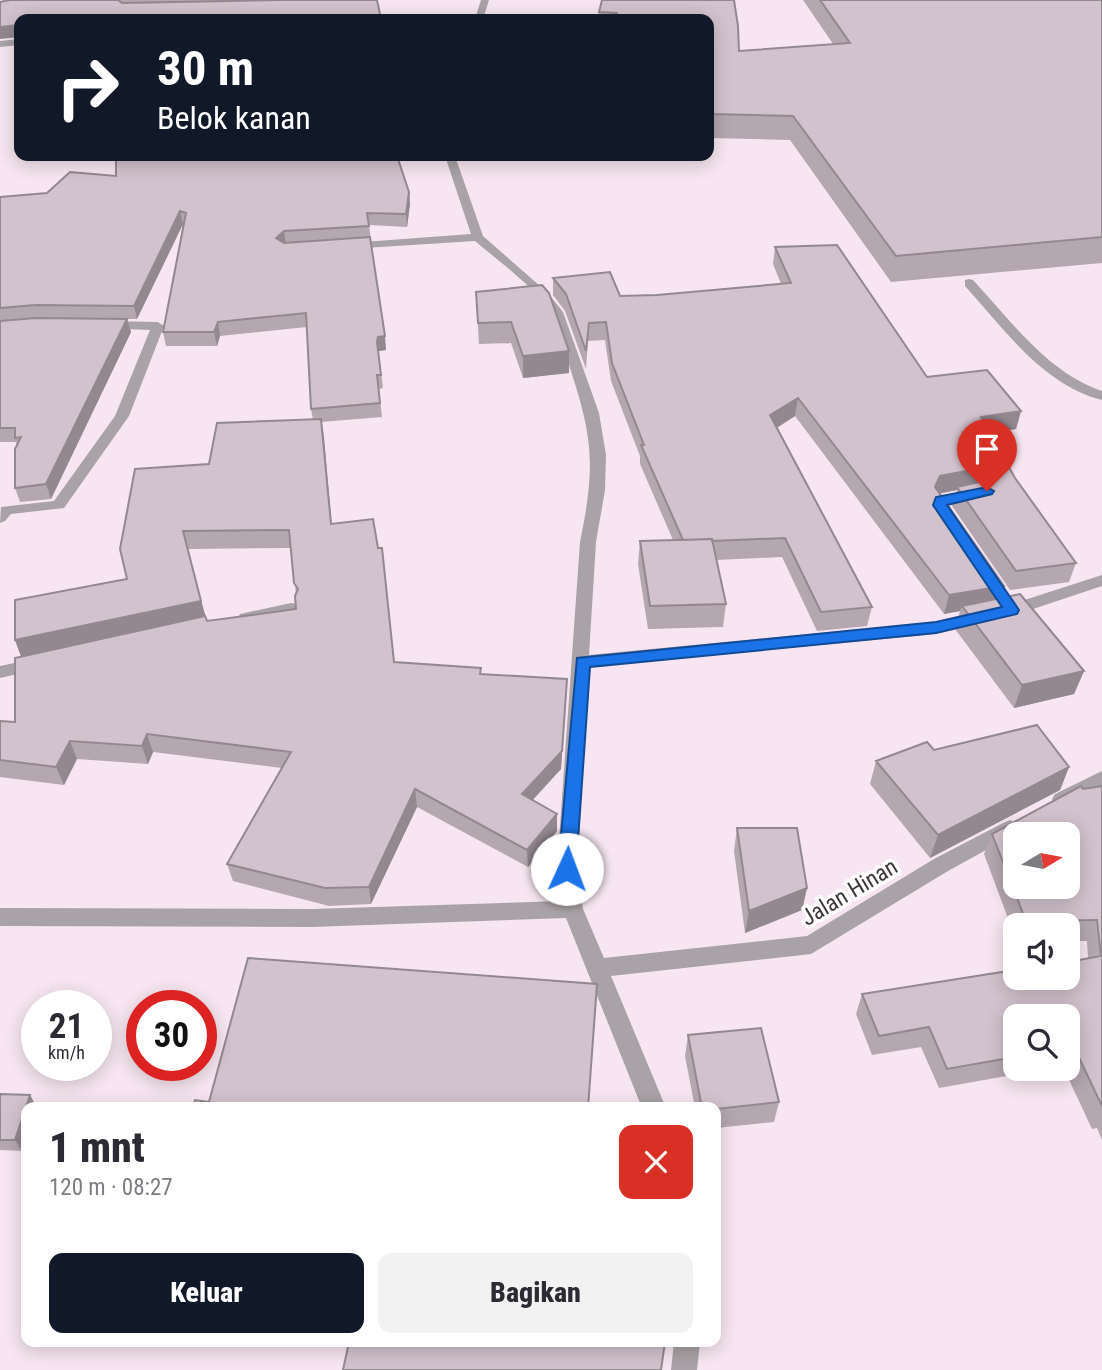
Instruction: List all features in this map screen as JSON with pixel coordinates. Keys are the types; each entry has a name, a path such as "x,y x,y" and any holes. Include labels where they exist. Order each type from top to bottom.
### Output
{"street":[{"path":"452,161 478,237 557,312 592,413 600,455 598,490 588,542 567,869 573,909 652,1102"},
{"path":"342,247 478,237"},
{"path":"969,283 1015,333 1061,376 1088,393 1102,396"},
{"path":"0,518 6,510 59,505 122,416 158,326 88,324"},
{"path":"958,532 943,510 941,500 987,491"},
{"path":"582,662 936,628 1008,605 1075,591 1102,580"},
{"path":"223,623 291,608"},
{"path":"0,672 51,661"},
{"name":"Jalan Hinan","path":"597,968 811,945 941,865 1102,778"},
{"path":"0,917 312,918 573,909"},
{"path":"684,1370 686,1347"}],"building":[{"path":"377,0 380,14 14,14 14,26 0,27 0,2"},
{"path":"602,0 734,0 739,51 850,43 820,0 1102,0 1102,237 896,256 793,116 714,114 714,14 599,12"},
{"path":"116,161 399,161 409,192 406,214 367,213 369,226 284,231 276,238 284,243 370,237 385,336 378,337 377,342 381,375 377,375 380,403 311,409 306,313 218,322 214,332 163,332 186,213 180,211 134,306 36,305 0,308 0,197 47,193 70,172 116,176"},
{"path":"837,245 927,377 987,370 1021,411 981,417 1015,478 1076,563 1016,571 957,487 998,478 1001,470 992,466 940,476 935,487 1004,586 949,595 798,398 770,415 872,607 821,612 785,538 683,540 641,445 644,445 612,363 606,322 589,323 586,351 566,294 553,278 610,272 620,296 791,283 775,247"},
{"path":"542,285 549,293 569,351 523,356 511,322 478,323 476,292"},
{"path":"36,318 127,319 46,484 15,488 15,449 21,437 15,438 15,428 0,428 0,321"},
{"path":"321,419 331,524 373,519 378,548 382,548 394,662 481,668 480,674 567,679 562,751 522,794 557,814 527,850 415,789 369,887 325,888 227,864 291,752 147,734 142,746 70,741 56,767 0,760 0,721 15,722 15,658 205,616 207,621 296,609 295,596 298,589 294,583 289,530 183,531 201,601 15,640 15,600 127,579 120,549 135,469 209,464 217,423"},
{"path":"712,539 726,604 650,606 640,541"},
{"path":"1020,594 1084,671 1022,685 962,606"},
{"path":"1037,725 1069,767 938,835 876,761 927,742 934,750"},
{"path":"1081,786 1083,789 1102,786 1102,1106 1080,1060 1080,1004 1003,1004 1003,1059 947,1069 929,1027 879,1036 862,994 1003,972 1003,990 1080,990 1080,960 1101,956 1097,920 1080,920 1080,913 1023,913 1018,900 1080,900 1080,822 1014,822"},
{"path":"737,828 797,828 807,888 749,911"},
{"path":"1003,828 1003,862 992,834"},
{"path":"248,958 597,984 588,1102 209,1102 215,1081 217,1081"},
{"path":"761,1028 779,1102 721,1108 721,1102 701,1102 688,1035"},
{"path":"0,1094 30,1095 28,1102 21,1102 21,1122 15,1140 0,1140"},
{"path":"348,1347 664,1347 661,1370 343,1370"}],"route":[{"path":"567,869 582,662 936,628 1012,610 940,505 941,500 987,491"}]}
